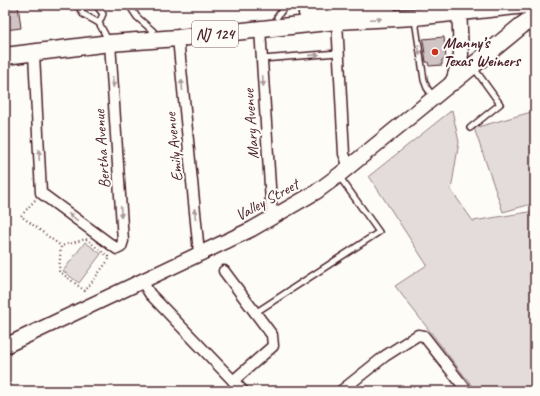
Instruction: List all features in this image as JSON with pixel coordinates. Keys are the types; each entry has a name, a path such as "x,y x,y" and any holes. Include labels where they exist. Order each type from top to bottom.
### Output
{"main road":[{"name":"NJ 124","path":"5,56 34,54 110,43 178,38 260,29 319,13 377,5"},
{"name":"NJ 124","path":"110,43 153,31 282,11 319,13 337,21 415,17 459,9 526,5"},
{"path":"453,82 460,55 459,9"},
{"path":"453,82 535,16"},
{"name":"Valley Street","path":"5,346 272,218 316,192 344,171 453,82"}],"street":[{"path":"337,21 344,171"},
{"name":"Mary Avenue","path":"260,29 272,218"},
{"name":"Emily Avenue","path":"178,38 199,253"},
{"name":"Bertha Avenue","path":"41,193 115,249 121,247 123,241 110,43"},
{"path":"34,54 41,193"},
{"path":"224,271 272,335 273,346 233,381"},
{"path":"142,281 150,294 242,391"},
{"path":"341,391 385,356 418,335 424,336 467,391"}],"lane":[{"path":"78,5 83,14 99,23 110,43"},
{"path":"96,5 103,14 99,23"},
{"path":"129,5 137,17 153,31"},
{"path":"415,17 424,80 427,88 434,98"},
{"path":"262,59 338,52"},
{"path":"470,128 500,104 473,67"},
{"path":"255,313 379,232 344,171"}],"path":[{"path":"41,193 21,216 60,246"},
{"path":"86,239 110,258 85,291 59,271 60,246 86,239"}],"shaded area":[{"path":"452,110 459,142 451,190 473,221 535,211 535,391 476,391 395,286 427,265 369,176"},
{"path":"535,111 535,203 503,212 474,128"},
{"path":"85,242 101,254 79,283 63,271"}],"building":[{"path":"5,5 18,5 21,28 5,30"},
{"path":"444,37 446,59 442,60 442,65 429,66 428,62 426,62 423,39"}],"place":[{"name":"Manny’s Texas Weiners","path":"435,52"}]}
